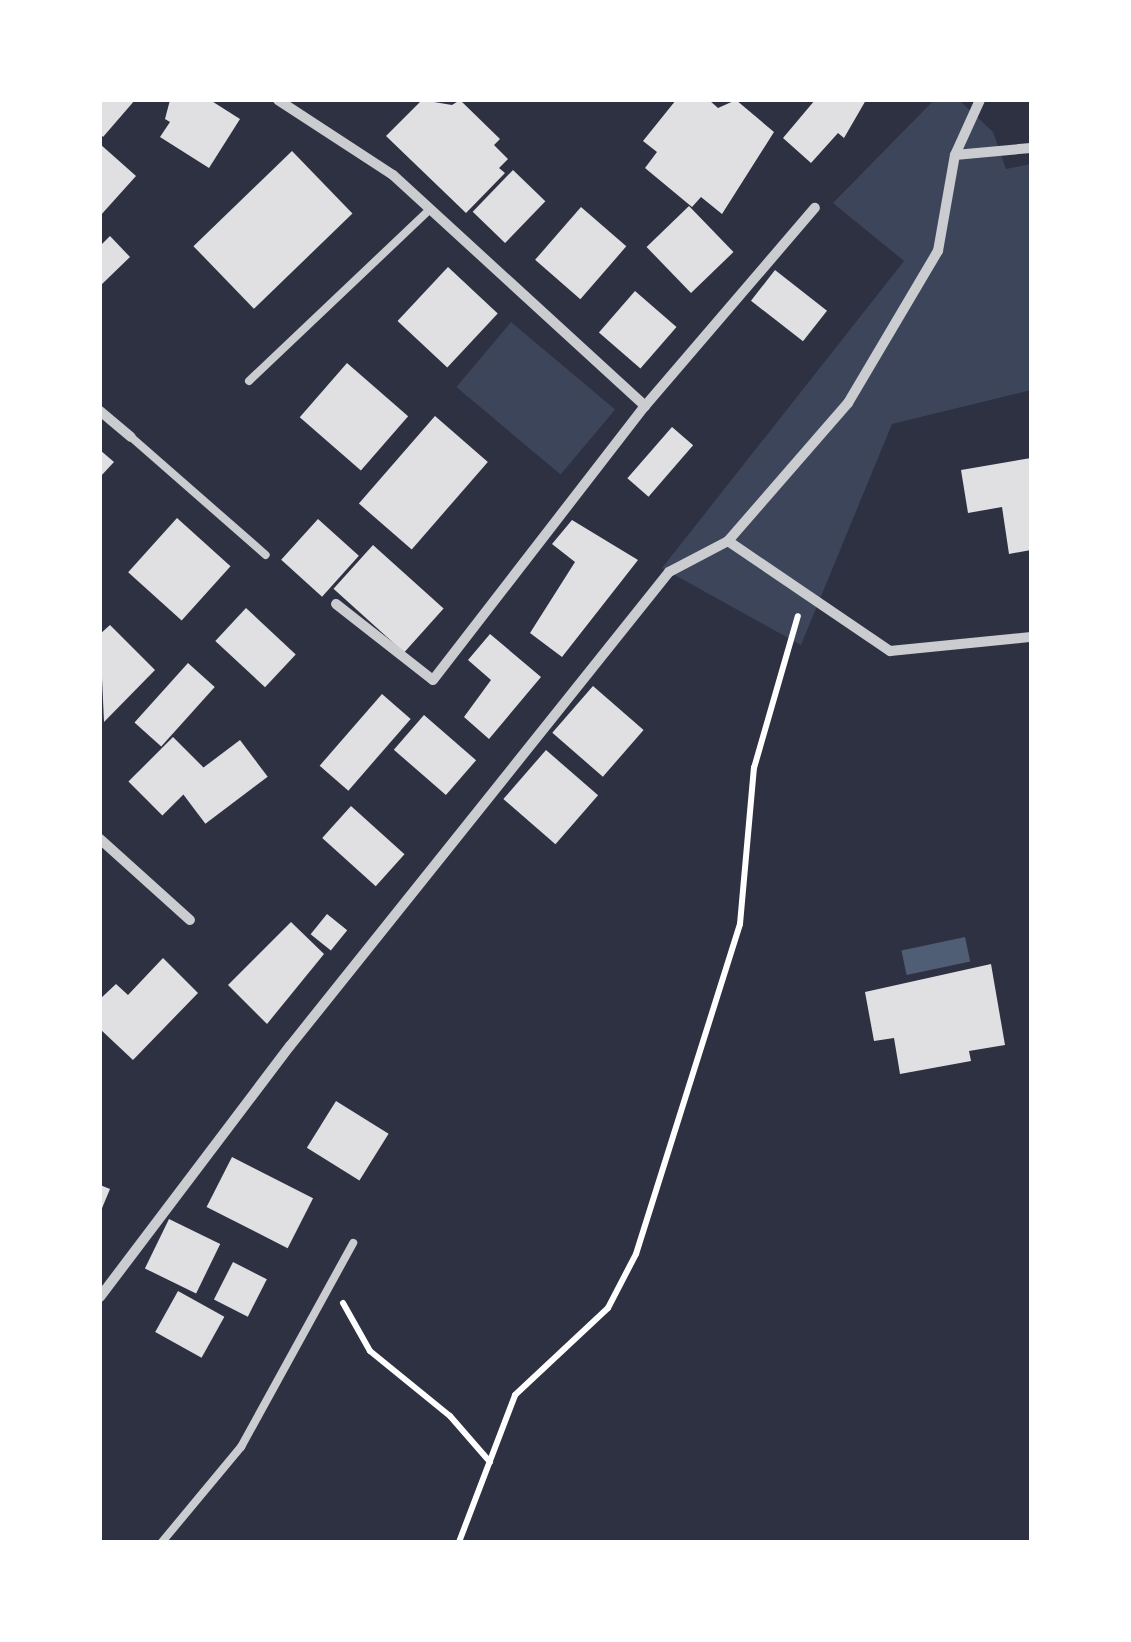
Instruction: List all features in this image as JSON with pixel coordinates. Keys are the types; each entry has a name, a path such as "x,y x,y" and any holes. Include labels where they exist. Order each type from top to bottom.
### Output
{"street":[{"path":"278,100 392,175 645,406"},
{"path":"100,1297 302,1031 669,572 728,541 848,403 938,251 955,155 980,100"},
{"path":"955,155 1031,148"},
{"path":"336,604 433,680 645,406 815,208"},
{"path":"100,411 131,437"},
{"path":"728,541 806,590 890,651 1031,636"},
{"path":"100,839 190,920"}],"lane":[{"path":"249,381 430,210"},
{"path":"131,437 266,554"},
{"path":"162,1542 241,1447 352,1243"}],"path":[{"path":"460,1542 515,1395 608,1308 636,1254 740,924 754,768 806,590"},
{"path":"345,1288 342,1303 370,1352 450,1416 490,1462"}],"shaded area":[{"path":"934,100 959,100 993,132 1006,169 1031,164 1031,390 892,424 801,645 662,568 904,261 833,203"},
{"path":"511,322 615,409 561,475 456,387"},
{"path":"965,937 970,961 907,975 901,951"}],"building":[{"path":"100,100 135,100 103,137 100,134"},
{"path":"170,100 210,100 240,119 209,168 160,137 170,122 165,119"},
{"path":"422,100 452,105 460,100 500,139 494,145 508,159 499,168 505,173 466,213 386,136"},
{"path":"676,100 709,100 718,108 736,100 774,132 722,214 701,197 692,207 645,168 657,152 643,141"},
{"path":"815,100 866,100 844,138 838,133 811,163 783,138"},
{"path":"100,144 136,176 100,216"},
{"path":"292,151 352,214 254,309 193,246"},
{"path":"513,170 545,201 505,243 473,212"},
{"path":"689,206 733,252 691,293 647,247"},
{"path":"581,207 626,246 580,299 535,260"},
{"path":"110,236 130,257 100,286 100,246"},
{"path":"448,267 498,313 447,367 398,321"},
{"path":"775,270 827,311 803,341 751,301"},
{"path":"635,291 677,327 640,369 599,333"},
{"path":"347,363 408,416 361,470 300,417"},
{"path":"435,416 488,462 412,549 359,504"},
{"path":"672,427 693,445 649,497 627,478"},
{"path":"100,450 114,462 100,477"},
{"path":"1031,458 1031,550 1009,554 1002,507 968,513 961,470"},
{"path":"177,518 231,566 182,620 128,572"},
{"path":"318,519 359,556 322,597 281,560"},
{"path":"572,520 638,560 562,657 530,633 575,562 552,544"},
{"path":"373,545 444,609 404,652 334,589"},
{"path":"246,608 296,654 265,687 215,641"},
{"path":"110,625 155,670 104,722 100,634"},
{"path":"490,634 541,677 489,739 464,717 491,680 468,660"},
{"path":"188,663 215,687 161,747 134,722"},
{"path":"593,686 644,730 603,777 552,733"},
{"path":"382,694 411,719 348,791 320,766"},
{"path":"424,715 476,760 446,795 394,750"},
{"path":"173,737 207,771 162,815 128,782"},
{"path":"240,740 268,777 205,824 178,787"},
{"path":"546,750 598,795 555,844 503,799"},
{"path":"351,806 405,854 376,886 322,838"},
{"path":"327,914 347,930 331,951 311,934"},
{"path":"291,922 324,954 267,1024 228,985"},
{"path":"163,958 198,993 133,1060 100,1029 100,999 116,984 128,995"},
{"path":"991,964 1005,1045 969,1051 971,1061 900,1074 894,1038 874,1041 865,992"},
{"path":"336,1101 389,1134 359,1180 307,1148"},
{"path":"232,1157 313,1198 288,1248 207,1207"},
{"path":"100,1185 110,1189 100,1213"},
{"path":"169,1219 220,1244 196,1293 145,1268"},
{"path":"233,1262 267,1279 248,1317 214,1299"},
{"path":"178,1291 224,1317 202,1358 155,1332"}]}
